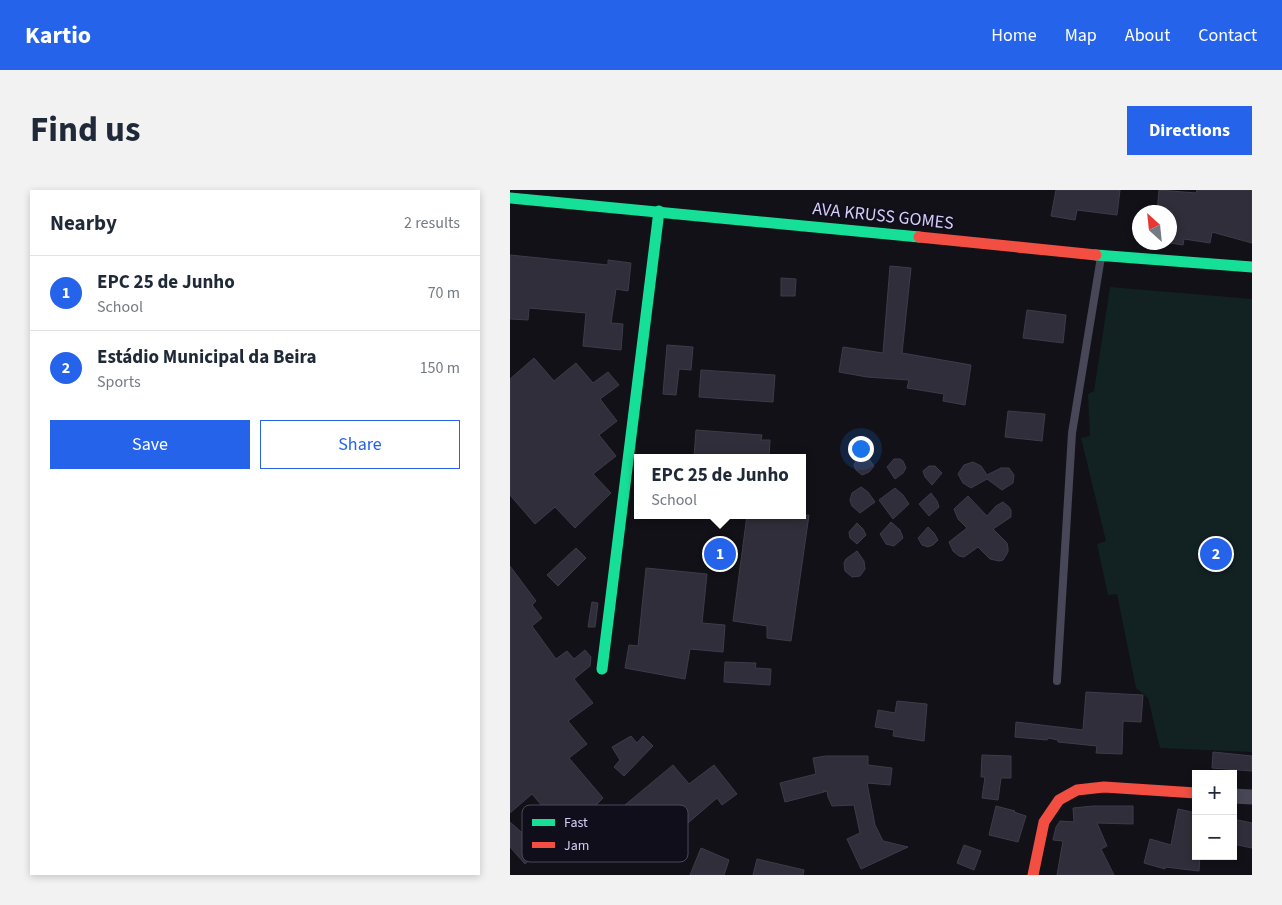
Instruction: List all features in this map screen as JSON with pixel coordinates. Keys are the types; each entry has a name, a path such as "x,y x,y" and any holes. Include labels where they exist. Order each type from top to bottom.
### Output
{"street":[{"name":"AVA KRUSS GOMES","path":"510,198 1101,255 1252,267"},
{"path":"602,669 659,212"},
{"path":"1033,875 1044,822 1059,800 1077,790 1104,787 1192,793"},
{"path":"1237,796 1252,797"}],"lane":[{"path":"1057,682 1072,433 1101,255"}],"shaded area":[{"path":"1110,287 1252,299 1252,752 1160,748 1148,698 1136,688 1117,594 1108,595 1097,544 1106,541 1081,438 1090,436 1088,394 1094,391"}],"building":[{"path":"1056,190 1120,190 1117,215 1077,210 1075,220 1051,216"},
{"path":"1159,190 1196,193 1197,190 1252,190 1252,243 1212,232 1210,243 1184,239 1183,245 1177,244 1177,205 1158,205"},
{"path":"510,255 608,265 608,260 631,263 628,291 616,289 611,323 623,324 621,350 583,346 586,313 529,308 528,320 510,319"},
{"path":"890,266 911,268 902,353 971,365 965,405 943,401 944,394 907,388 909,380 867,377 839,372 843,347 883,353"},
{"path":"781,278 796,279 795,296 781,296"},
{"path":"1027,310 1066,315 1063,343 1023,338"},
{"path":"667,345 693,347 691,370 679,369 676,395 663,394"},
{"path":"534,358 554,381 576,363 593,383 608,372 619,385 600,399 617,421 599,435 616,456 593,474 611,493 575,528 555,507 535,524 510,495 510,379"},
{"path":"701,370 775,375 773,402 699,397"},
{"path":"1008,411 1045,414 1042,441 1005,437"},
{"path":"696,430 762,435 761,440 770,440 769,454 694,454"},
{"path":"864,456 874,466 869,472 862,475 856,470 854,465 858,457"},
{"path":"894,459 903,461 906,468 895,479 887,467"},
{"path":"973,462 981,466 987,475 1001,468 1009,468 1014,475 1013,483 1002,490 987,479 971,488 963,483 958,474 964,465"},
{"path":"929,466 935,466 942,473 932,485 925,477 923,471"},
{"path":"861,487 868,492 875,502 860,513 852,506 850,500 852,493"},
{"path":"895,488 909,504 893,519 879,500"},
{"path":"931,493 939,507 929,516 919,504"},
{"path":"968,496 987,516 996,506 1003,502 1011,510 1011,517 993,529 1007,543 1008,552 1003,560 990,559 978,547 964,557 959,556 953,551 949,542 967,528 958,519 954,509"},
{"path":"806,515 809,515 791,641 767,638 767,626 733,621 746,519 806,519"},
{"path":"891,522 900,530 903,538 894,546 886,544 880,534"},
{"path":"857,523 866,535 857,544 850,538 849,532"},
{"path":"928,527 938,540 928,547 922,545 918,538"},
{"path":"576,548 586,558 558,586 547,575"},
{"path":"857,551 864,561 865,569 860,576 852,577 845,571 844,563 846,559"},
{"path":"510,566 536,601 532,605 542,618 532,626 556,659 567,651 574,659 585,650 591,657 590,666 574,679 593,703 568,721 587,744 569,758 603,798 596,805 541,805 532,794 510,813"},
{"path":"646,568 707,574 702,623 725,625 723,652 690,649 685,679 625,668 629,645 638,646"},
{"path":"592,602 598,603 595,627 588,627"},
{"path":"725,662 756,663 755,668 771,669 770,685 724,682"},
{"path":"1086,692 1143,695 1141,722 1123,721 1122,754 1096,753 1097,746 1058,742 1058,740 1048,738 1047,740 1015,737 1016,722 1083,730"},
{"path":"897,701 927,704 924,741 893,736 894,730 875,727 878,710 895,713"},
{"path":"631,736 637,743 643,736 653,746 624,776 614,767 620,760 612,747"},
{"path":"1213,752 1252,756 1252,771 1212,768"},
{"path":"982,755 1011,756 1011,778 1001,778 998,800 982,798 985,777 981,777"},
{"path":"826,756 868,756 868,765 892,768 890,785 867,783 875,825 883,841 908,847 861,869 847,839 860,833 854,805 832,806 827,791 825,792 824,790 824,792 785,802 780,783 816,774 813,758"},
{"path":"673,765 689,784 714,765 737,794 722,805 717,798 688,823 688,805 625,805"},
{"path":"996,806 1026,816 1018,842 989,835"},
{"path":"1133,806 1133,824 1097,823 1107,846 1101,849 1114,875 1057,875 1063,841 1053,840 1056,827 1060,821 1074,822 1073,808"},
{"path":"1178,809 1192,812 1192,860 1200,860 1199,871 1165,867 1165,869 1144,863 1150,839 1171,845"},
{"path":"1237,820 1252,823 1252,848 1237,845"},
{"path":"510,822 522,833 522,861 510,847"},
{"path":"964,845 981,851 974,870 957,863"},
{"path":"701,848 729,860 724,875 690,875"},
{"path":"757,859 804,870 803,875 753,875"}],"traffic: fast":[{"path":"510,198 919,237"},
{"path":"602,669 659,211"},
{"path":"1096,255 1252,267"}],"traffic: jam":[{"path":"919,237 1096,255"},
{"path":"1033,875 1044,822 1059,800 1077,790 1104,787 1192,793"}],"place":[{"name":"EPC 25 de Junho","path":"720,554"},
{"name":"Estádio Municipal da Beira","path":"1216,554"}]}
